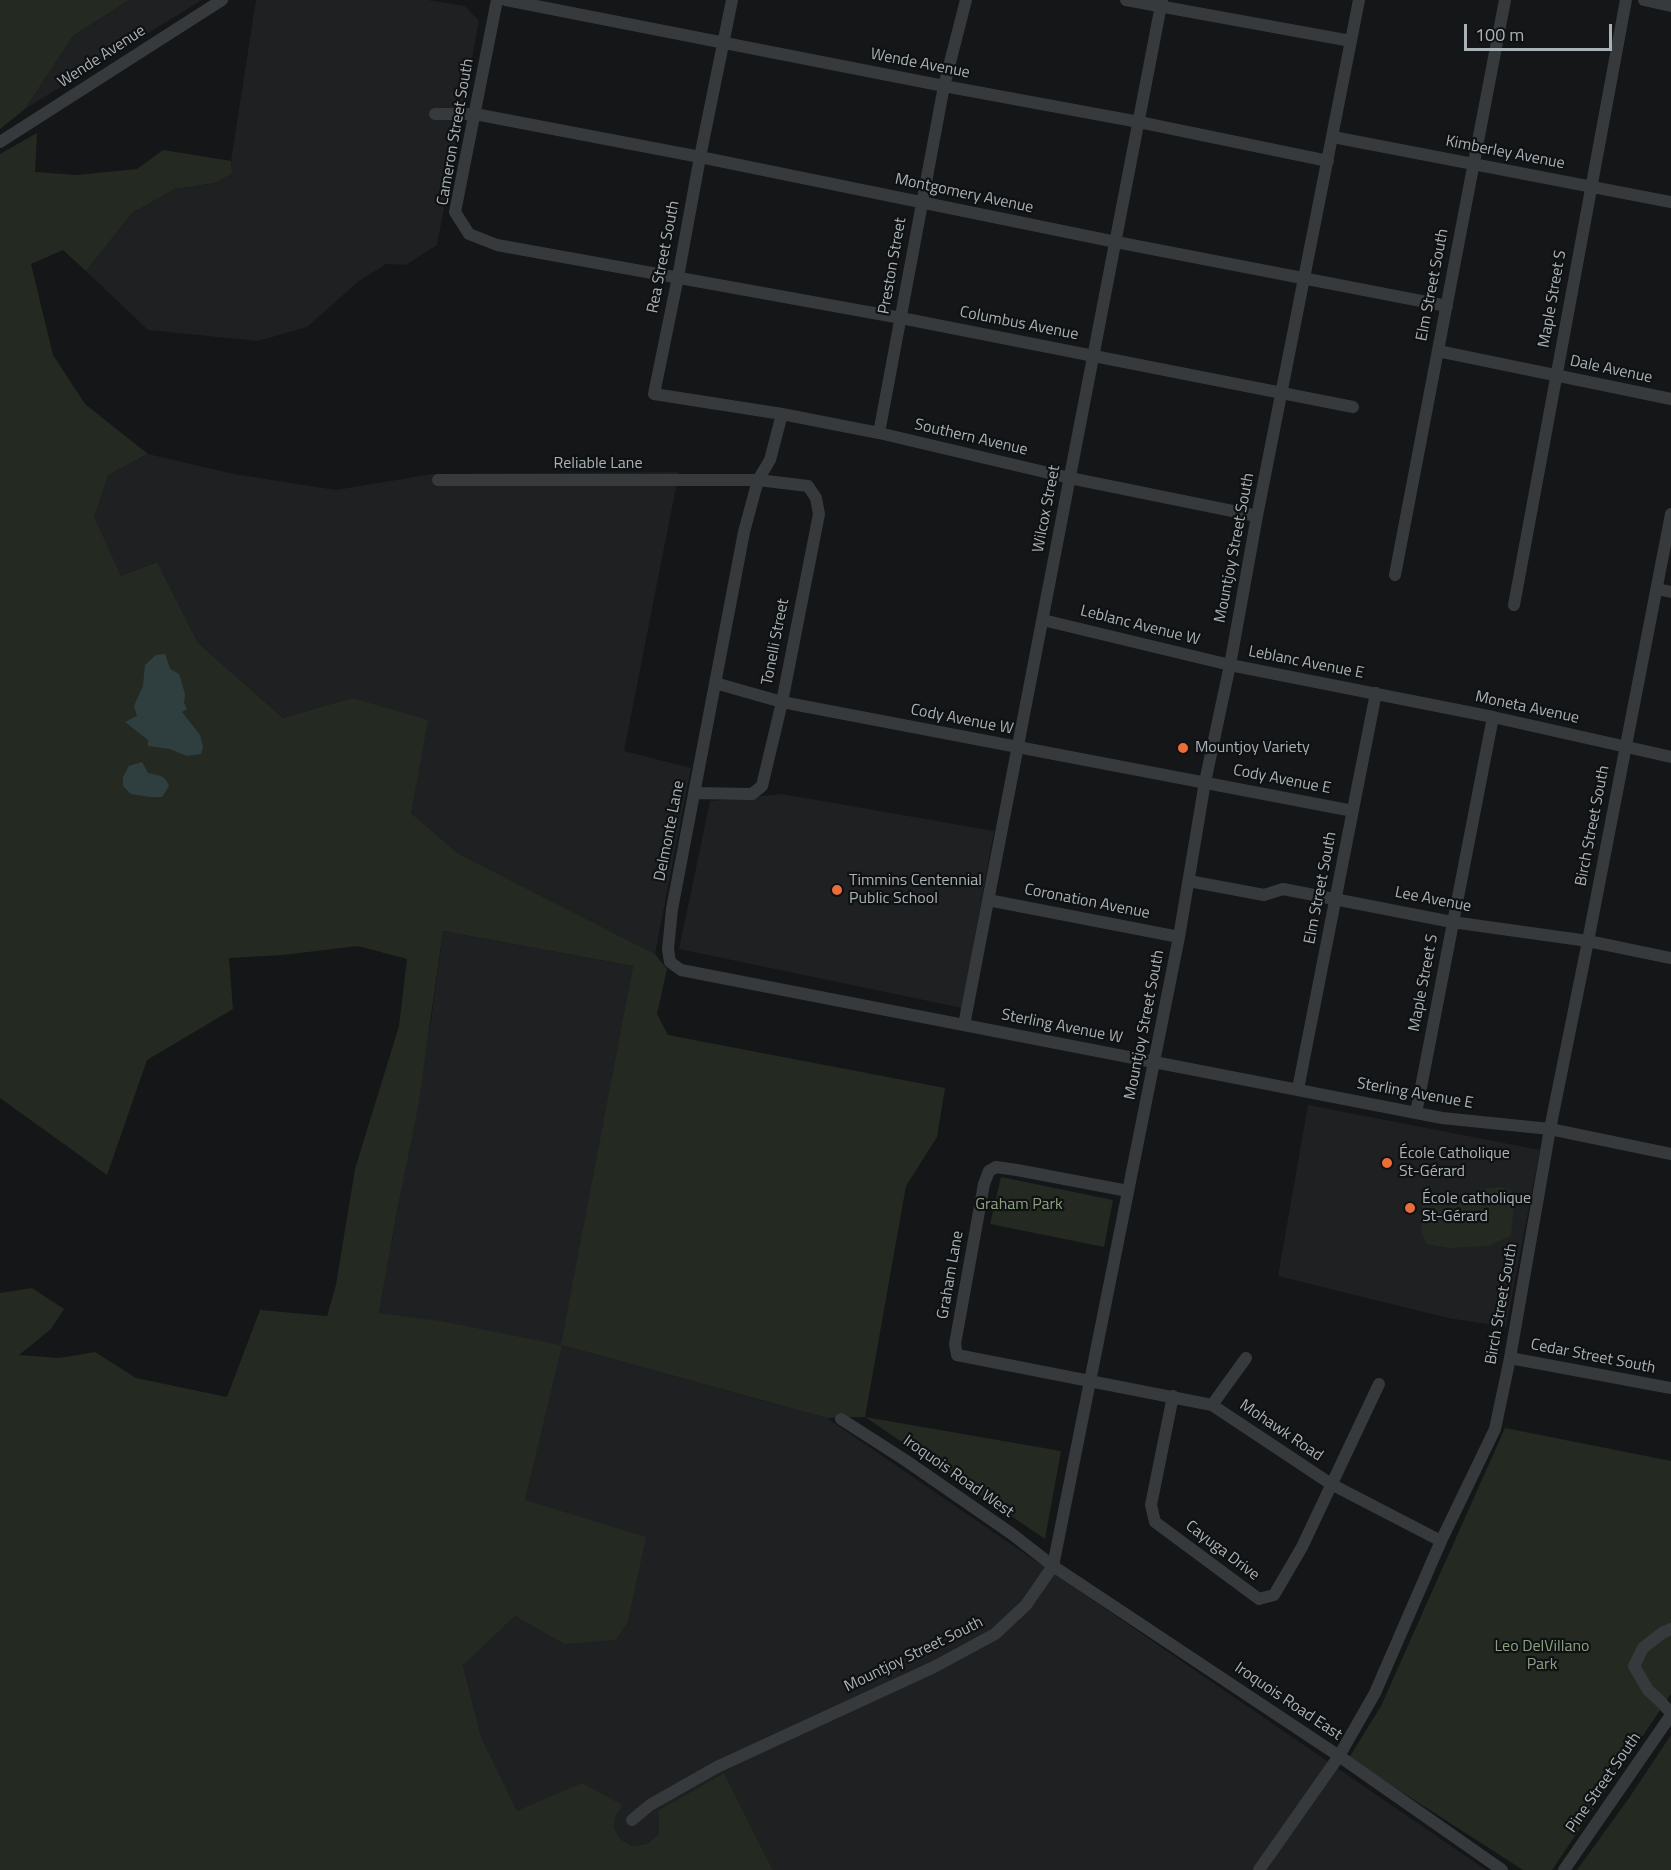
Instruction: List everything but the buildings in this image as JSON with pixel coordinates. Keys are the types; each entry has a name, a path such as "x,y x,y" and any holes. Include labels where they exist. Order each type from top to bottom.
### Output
{"street":[{"name":"Wende Avenue","path":"0,142 222,0"},
{"name":"Cameron Street South","path":"497,0 455,212 469,234 497,245 678,277"},
{"name":"Wende Avenue","path":"506,0 1328,160"},
{"name":"Rea Street South","path":"732,0 654,394 782,414"},
{"name":"Preston Street","path":"879,434 944,86 966,0"},
{"path":"1126,0 1162,3 1351,41"},
{"name":"Mountjoy Street South","path":"632,1820 651,1805 717,1767 934,1667 995,1634 1026,1605 1053,1566 1179,937 1204,782 1230,665 1257,516 1283,394 1359,0"},
{"name":"Elm Street South","path":"1395,575 1504,0"},
{"name":"Maple Street S","path":"1514,605 1626,0"},
{"path":"1644,0 1671,6"},
{"name":"Wilcox Street","path":"964,1025 1162,3"},
{"name":"Montgomery Avenue","path":"435,114 476,114 1447,306"},
{"name":"Kimberley Avenue","path":"1333,137 1671,202"},
{"name":"Columbus Avenue","path":"678,277 1094,355 1353,407"},
{"name":"Dale Avenue","path":"1438,351 1671,399"},
{"name":"Southern Avenue","path":"782,414 1070,478 1257,516"},
{"name":"Delmonte Lane","path":"782,414 770,460 758,480 744,532 672,909 668,949 670,962 681,970 964,1025"},
{"name":"Reliable Lane","path":"438,480 758,480"},
{"name":"Tonelli Street","path":"694,793 752,794 762,786 782,702 819,514 816,498 808,486 758,480"},
{"name":"Birch Street South","path":"1259,1870 1339,1756 1375,1693 1441,1541 1495,1429 1510,1358 1550,1129 1671,514"},
{"path":"1657,589 1671,592"},
{"name":"Leblanc Avenue W","path":"1043,620 1230,665"},
{"name":"Leblanc Avenue E","path":"1230,665 1376,693"},
{"name":"Cody Avenue W","path":"715,683 782,702 1204,782"},
{"name":"Elm Street South","path":"1298,1089 1376,693"},
{"name":"Moneta Avenue","path":"1376,693 1671,757"},
{"name":"Maple Street S","path":"1416,1113 1493,717"},
{"name":"Cody Avenue E","path":"1204,782 1353,811"},
{"name":"Lee Avenue","path":"1189,881 1264,895 1283,890 1335,898 1452,922 1588,941 1671,958"},
{"name":"Coronation Avenue","path":"988,900 1179,937"},
{"name":"Sterling Avenue W","path":"964,1025 1154,1061"},
{"name":"Sterling Avenue E","path":"1154,1061 1442,1118 1550,1129 1671,1154"},
{"name":"Graham Lane","path":"1091,1381 957,1355 955,1344 984,1184 989,1171 996,1167 1128,1191"},
{"path":"1212,1405 1246,1358"},
{"name":"Cedar Street South","path":"1510,1358 1671,1388"},
{"name":"Mohawk Road","path":"1091,1381 1212,1405 1331,1484 1441,1541"},
{"path":"1331,1484 1379,1384"},
{"name":"Cayuga Drive","path":"1173,1396 1151,1504 1155,1522 1259,1599 1274,1595 1302,1547 1331,1484"},
{"name":"Iroquois Road West","path":"841,1419 1012,1534 1053,1566"},
{"name":"Iroquois Road East","path":"1053,1566 1339,1756 1502,1870"},
{"path":"1671,1629 1643,1648 1634,1666 1648,1690 1671,1714"},
{"name":"Pine Street South","path":"1564,1870 1671,1714"}],"shaded area":[{"path":"129,0 202,0 25,109 73,36"},
{"path":"256,0 428,0 465,6 479,21 437,245 406,265 386,264 359,281 307,327 258,341 148,330 86,271 132,213 175,189 215,183 232,174 231,161"},
{"path":"148,454 234,474 336,490 433,474 679,472 624,751 691,768 655,954 457,853 411,813 352,698 283,718 198,643 157,562 121,576 93,517 108,475"},
{"path":"165,654 170,669 179,674 187,709 182,712 200,735 203,747 201,754 187,756 170,749 148,746 148,740 125,722 137,716 134,706 143,686 145,665 156,655"},
{"path":"142,762 148,773 161,776 166,780 169,786 162,797 131,794 123,786 123,777 129,766"},
{"name":"Timmins Centennial Public School","path":"782,794 994,831 962,1008 679,949 710,801"},
{"path":"443,931 633,966 562,1345 827,1418 1486,1870 773,1870 724,1773 659,1810 659,1834 647,1844 632,1846 620,1839 614,1828 615,1817 517,1812 481,1737 463,1664 515,1616 564,1644 525,1500 561,1345 379,1313 431,1021"},
{"name":"École catholique St-Gérard","path":"1308,1105 1540,1150 1506,1327 1448,1318 1278,1276"}],"green space":[{"path":"0,0 129,0 73,36 25,109 0,129"},
{"path":"37,133 35,172 77,175 137,169 163,150 231,161 232,174 215,183 175,189 132,213 86,271 63,250 31,264 53,355 85,404 148,454 108,475 94,517 121,576 157,562 198,643 283,718 352,698 428,720 411,813 457,853 655,954 667,969 657,1014 668,1035 945,1088 937,1137 906,1186 865,1417 827,1418 562,1345 525,1500 646,1537 628,1621 616,1640 564,1644 515,1616 463,1665 481,1737 517,1811 582,1783 622,1805 615,1817 614,1828 620,1839 632,1846 647,1844 659,1834 659,1810 724,1773 773,1870 0,1870 0,1293 32,1288 64,1309 51,1329 19,1355 59,1358 95,1352 136,1378 227,1397 260,1310 327,1316 336,1285 355,1169 399,1026 407,959 358,946 283,955 229,958 233,1009 147,1060 107,1175 0,1098 0,154","holes":["443,931 633,966 561,1345 440,1321 379,1313 418,1107"]},
{"name":"Graham Park","path":"1001,1177 1113,1200 1104,1247 990,1224"},
{"path":"1501,1187 1512,1191 1514,1207 1511,1235 1489,1246 1449,1248 1427,1244 1421,1233 1422,1203 1457,1202 1481,1189"},
{"path":"865,1417 1061,1451 1045,1539"},
{"name":"Leo DelVillano Park","path":"1505,1428 1671,1461 1671,1694 1552,1870 1523,1870 1349,1758 1381,1706"},
{"path":"1671,1735 1671,1870 1577,1870 1629,1798"}],"place":[{"name":"Mountjoy Variety","path":"1183,748"},
{"name":"Timmins Centennial Public School","path":"837,890"},
{"name":"École Catholique St-Gérard","path":"1387,1163"},
{"name":"École catholique St-Gérard","path":"1410,1208"}]}
